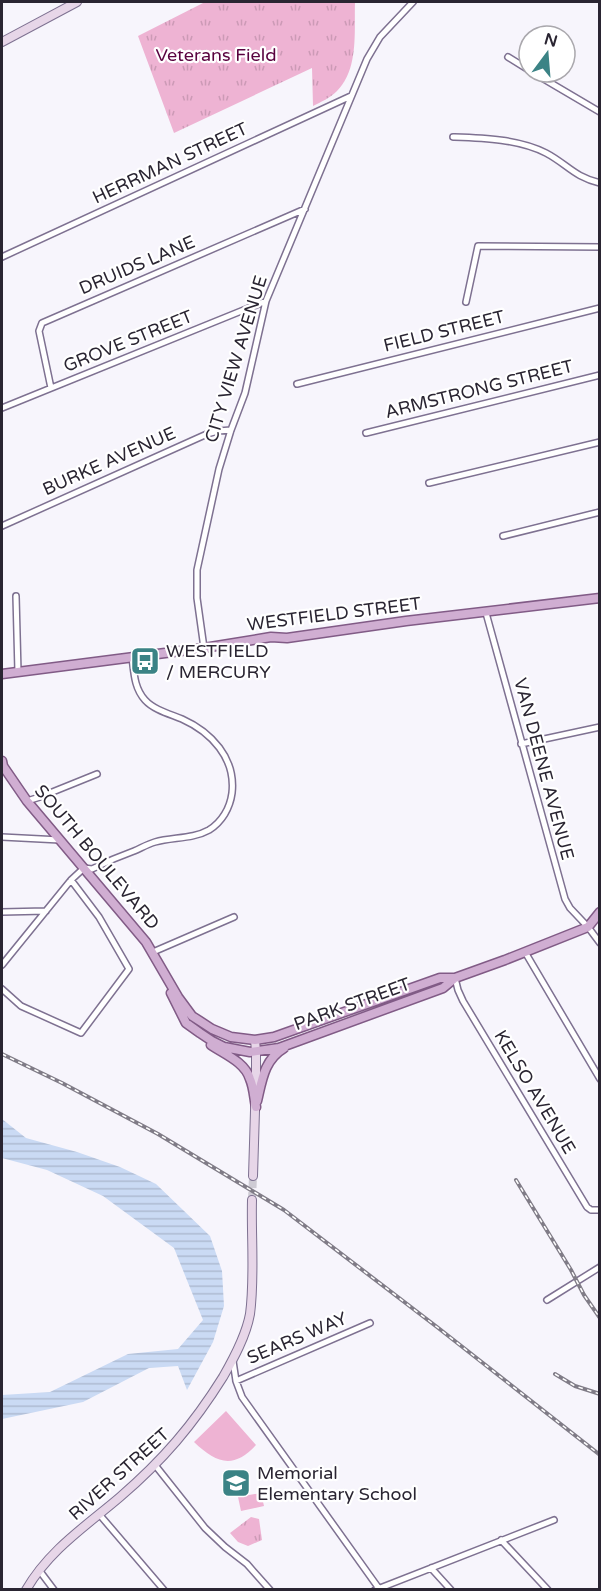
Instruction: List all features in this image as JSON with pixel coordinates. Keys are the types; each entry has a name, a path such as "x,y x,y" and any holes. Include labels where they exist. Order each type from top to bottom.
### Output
{"main road":[{"path":"2,42 76,2"},
{"name":"WESTFIELD STREET","path":"2,674 271,637 287,638 600,598"},
{"name":"SOUTH BOULEVARD","path":"2,765 27,801 153,952 185,1007 200,1022 226,1035 255,1040"},
{"name":"PARK STREET","path":"255,1040 290,1032 440,978 454,978 525,952 588,927 600,912"},
{"path":"588,927 600,926"},
{"name":"SOUTH BOULEVARD","path":"163,970 186,1023 218,1044 256,1052"},
{"name":"PARK STREET","path":"256,1052 279,1048 443,988 454,978"},
{"path":"186,1023 197,1035 246,1071 251,1080 256,1107"},
{"path":"253,1176 256,1107 255,1040"},
{"path":"256,1107 262,1076 268,1064 281,1050 297,1041"},
{"name":"RIVER STREET","path":"26,1590 39,1570 65,1542 155,1466 191,1425 233,1359 250,1314 252,1200"}],"street":[{"name":"CITY VIEW AVENUE","path":"204,648 197,598 198,570 219,469 244,393 266,301 367,59 380,37 413,2"},
{"path":"508,57 517,63"},
{"path":"552,84 600,112"},
{"name":"HERRMAN STREET","path":"2,258 352,96"},
{"path":"453,137 491,140 535,148 554,157 578,176 600,183"},
{"name":"DRUIDS LANE","path":"51,388 39,332 42,323 305,209"},
{"path":"466,302 478,246 600,247"},
{"name":"GROVE STREET","path":"2,408 266,301"},
{"name":"FIELD STREET","path":"297,384 600,308"},
{"name":"ARMSTRONG STREET","path":"366,433 600,375"},
{"name":"BURKE AVENUE","path":"2,526 207,434 231,430"},
{"path":"429,483 600,442"},
{"path":"503,536 600,512"},
{"path":"16,596 18,672"},
{"name":"VAN DEENE AVENUE","path":"486,613 565,899 572,911 600,943"},
{"path":"2,965 71,880 84,868 92,868 153,843 189,837 206,831 222,819 227,810 231,798 230,769 218,744 199,728 152,706 145,700 135,683 132,657"},
{"path":"521,744 600,727"},
{"path":"27,801 97,774"},
{"path":"2,837 60,840"},
{"path":"2,989 21,1006 81,1033 129,969 99,917 71,880"},
{"path":"2,912 46,911"},
{"path":"153,952 234,918"},
{"path":"525,952 600,1080"},
{"name":"KELSO AVENUE","path":"454,978 463,1001 587,1207 591,1210 600,1210"},
{"path":"547,1300 600,1267"},
{"name":"SEARS WAY","path":"236,1381 370,1323"},
{"path":"233,1359 236,1381 242,1397 378,1589 554,1520"},
{"path":"155,1466 205,1528 247,1564 270,1590"},
{"path":"99,1514 164,1590"},
{"path":"501,1540 548,1590"},
{"path":"431,1568 451,1590"},
{"path":"39,1570 54,1590"}],"green space":[{"name":"Veterans Field","path":"205,2 355,2 354,49 349,72 344,82 331,96 313,106 312,68 174,133 138,36"},
{"path":"226,1411 256,1445 248,1453 232,1461 217,1459 194,1442"},
{"path":"261,1493 264,1506 241,1511 238,1497"},
{"path":"251,1517 259,1519 262,1540 248,1546 238,1542 230,1533"}],"water":[{"path":"2,1119 26,1138 120,1167 156,1184 210,1236 222,1271 224,1306 213,1342 187,1390 178,1366 149,1368 83,1402 2,1419 2,1395 50,1392 128,1354 178,1349 203,1320 174,1248 103,1196 47,1170 2,1158"}],"tunnel":[{"path":"252,1200 253,1176"}],"railway":[{"path":"2,1054 158,1134 284,1210 600,1455"},
{"path":"516,1180 600,1318"},
{"path":"555,1374 575,1386 600,1394"}],"place":[{"name":"WESTFIELD / MERCURY","path":"145,661"},
{"name":"Memorial Elementary School","path":"236,1483"}]}
